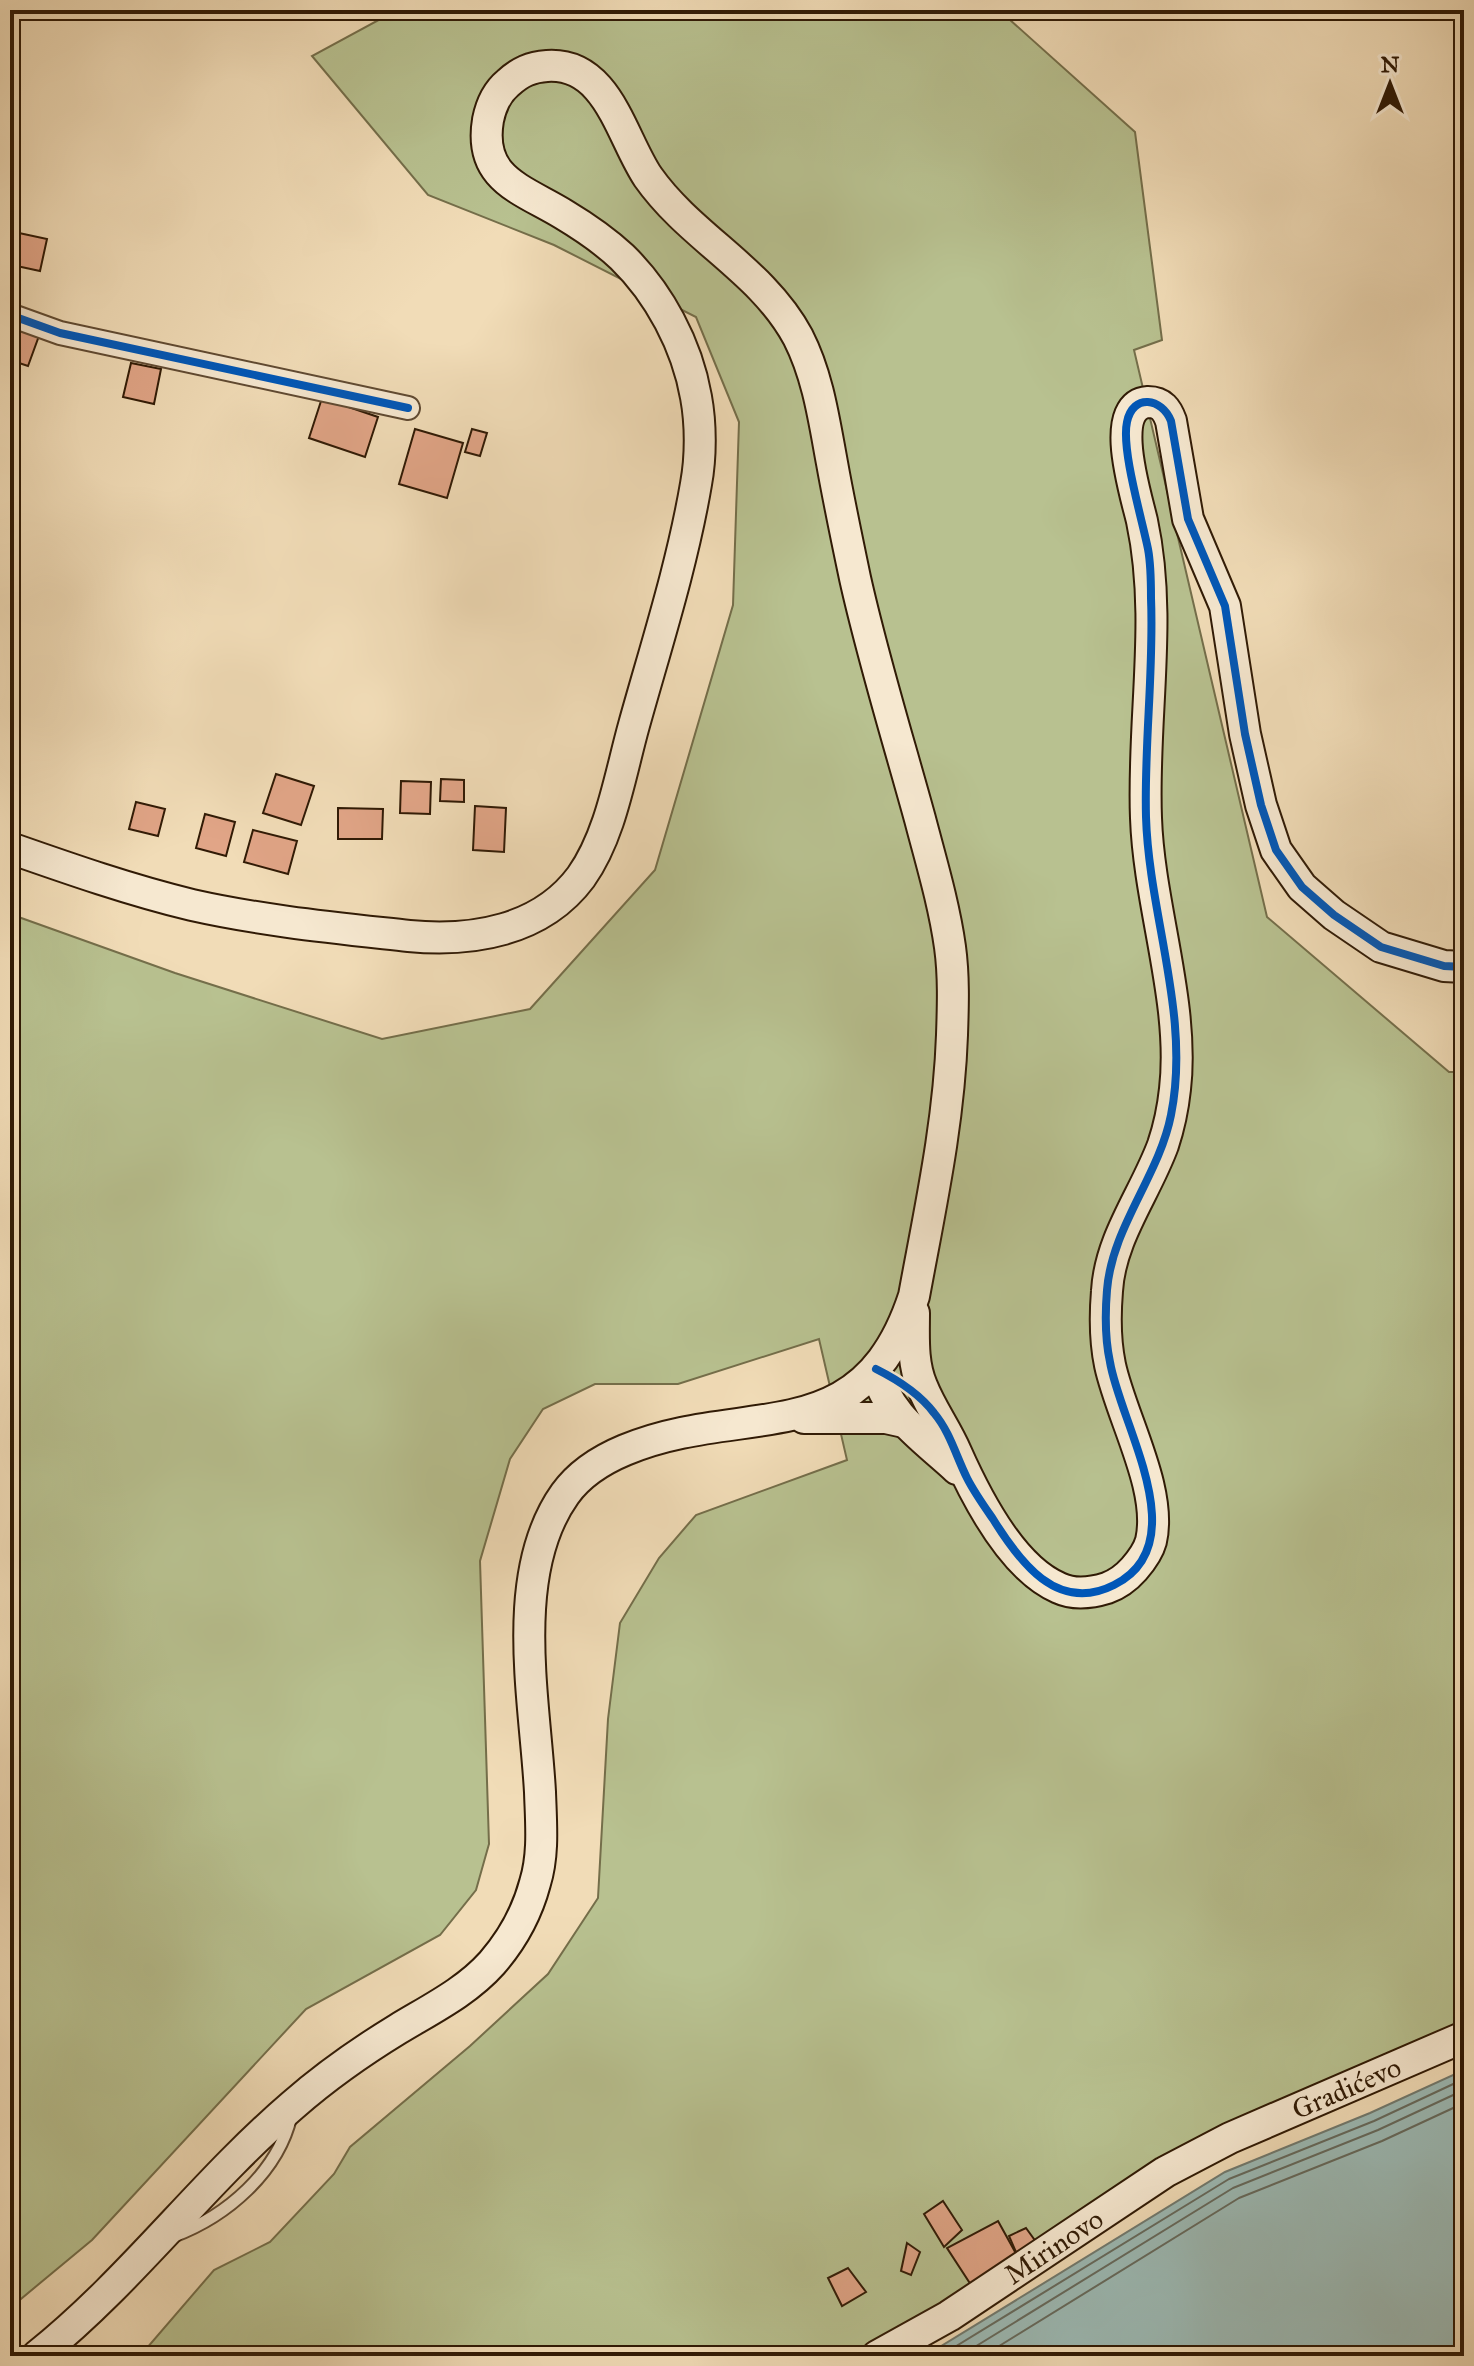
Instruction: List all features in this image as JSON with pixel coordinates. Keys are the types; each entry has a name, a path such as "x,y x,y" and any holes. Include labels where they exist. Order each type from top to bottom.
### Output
{"main road":[{"path":"10,848 98,879 195,906 315,926 434,938 478,937 506,929 545,911 579,880 599,844 660,631 698,480 699,445 696,397 681,344 649,286 604,242 566,215 513,187 496,170 488,152 488,115 496,95 514,77 536,66 561,66 586,76 604,93 645,172 661,194 678,213 764,288 784,314 800,341 822,407 857,586 931,862 950,947 953,993 947,1103 914,1296 915,1361 921,1385 945,1428 967,1479 1009,1546 1046,1583 1066,1591 1089,1593 1113,1586 1129,1575 1151,1542 1149,1488 1110,1363 1105,1318 1110,1264 1162,1147 1176,1084 1176,1028 1149,869 1146,818 1152,623 1149,556 1127,444 1126,423 1132,409 1143,402 1158,403 1167,410 1171,421 1188,519 1225,606 1248,748 1261,805 1276,850 1302,887 1334,915 1381,947 1444,966 1464,967"},
{"path":"37,2356 98,2303 239,2155 294,2103 365,2050 474,1980 506,1945 529,1903 537,1879 542,1830 530,1632 532,1574 544,1530 566,1492 595,1464 641,1443 665,1436 782,1418 805,1412 846,1393 876,1369 898,1338 914,1296"},
{"path":"876,1369 908,1388 935,1413"},
{"path":"876,1369 884,1395 904,1422 967,1479"},
{"path":"782,1418 886,1418 904,1422"},
{"name":"Gradićevo","path":"1230,2138 1464,2037"},
{"name":"Mirinovo","path":"877,2356 949,2316 1165,2172 1230,2138"}],"street":[{"path":"10,315 60,333 408,408"}],"green space":[{"path":"397,10 999,10 1135,132 1162,340 1134,350 1267,917 1449,1072 1464,1072 1464,2037 1230,2138 877,2356 140,2356 214,2270 270,2242 334,2174 350,2147 470,2046 548,1974 598,1898 608,1719 620,1623 659,1558 696,1515 847,1460 819,1339 678,1384 595,1384 543,1409 510,1459 480,1561 489,1844 476,1890 440,1935 306,2009 92,2240 10,2308 10,914 175,973 382,1039 530,1009 655,870 733,605 739,422 696,317 554,245 428,195 312,56"}],"water":[{"path":"1464,2070 1464,2356 925,2356 1225,2172 1370,2113"}],"building":[{"path":"19,233 47,239 40,271 12,265"},
{"path":"15,324 40,333 28,366 10,360 10,337"},
{"path":"131,363 161,369 154,404 123,397"},
{"path":"322,398 378,417 365,457 309,438"},
{"path":"415,429 463,443 447,498 399,484"},
{"path":"472,429 487,433 480,456 465,452"},
{"path":"276,774 314,786 301,825 263,813"},
{"path":"441,779 464,780 464,802 440,801"},
{"path":"401,781 431,782 430,814 400,813"},
{"path":"136,802 165,809 158,836 129,829"},
{"path":"475,806 506,808 504,852 473,850"},
{"path":"338,808 383,809 382,839 338,839"},
{"path":"205,814 235,822 226,856 196,848"},
{"path":"253,830 297,841 288,874 244,862"},
{"path":"943,2201 962,2230 944,2247 924,2214"},
{"path":"998,2221 1019,2259 973,2288 947,2248"},
{"path":"1026,2228 1039,2246 1019,2259 1009,2236"},
{"path":"907,2243 920,2252 911,2275 901,2271"},
{"path":"848,2268 866,2292 842,2306 828,2278"}],"cycle path":[{"path":"10,315 60,333 408,408"},
{"path":"876,1369 908,1388 934,1413 979,1499 1015,1551 1042,1579 1075,1593 1094,1592 1114,1585 1138,1566 1150,1542 1152,1513 1147,1481 1110,1362 1106,1326 1107,1290 1117,1245 1165,1137 1176,1078 1176,1041 1146,817 1151,580 1148,549 1127,449 1127,422 1135,406 1148,402 1155,404 1167,413 1171,421 1188,519 1225,606 1245,734 1261,805 1276,850 1302,887 1334,915 1381,947 1444,966 1464,967"}]}
